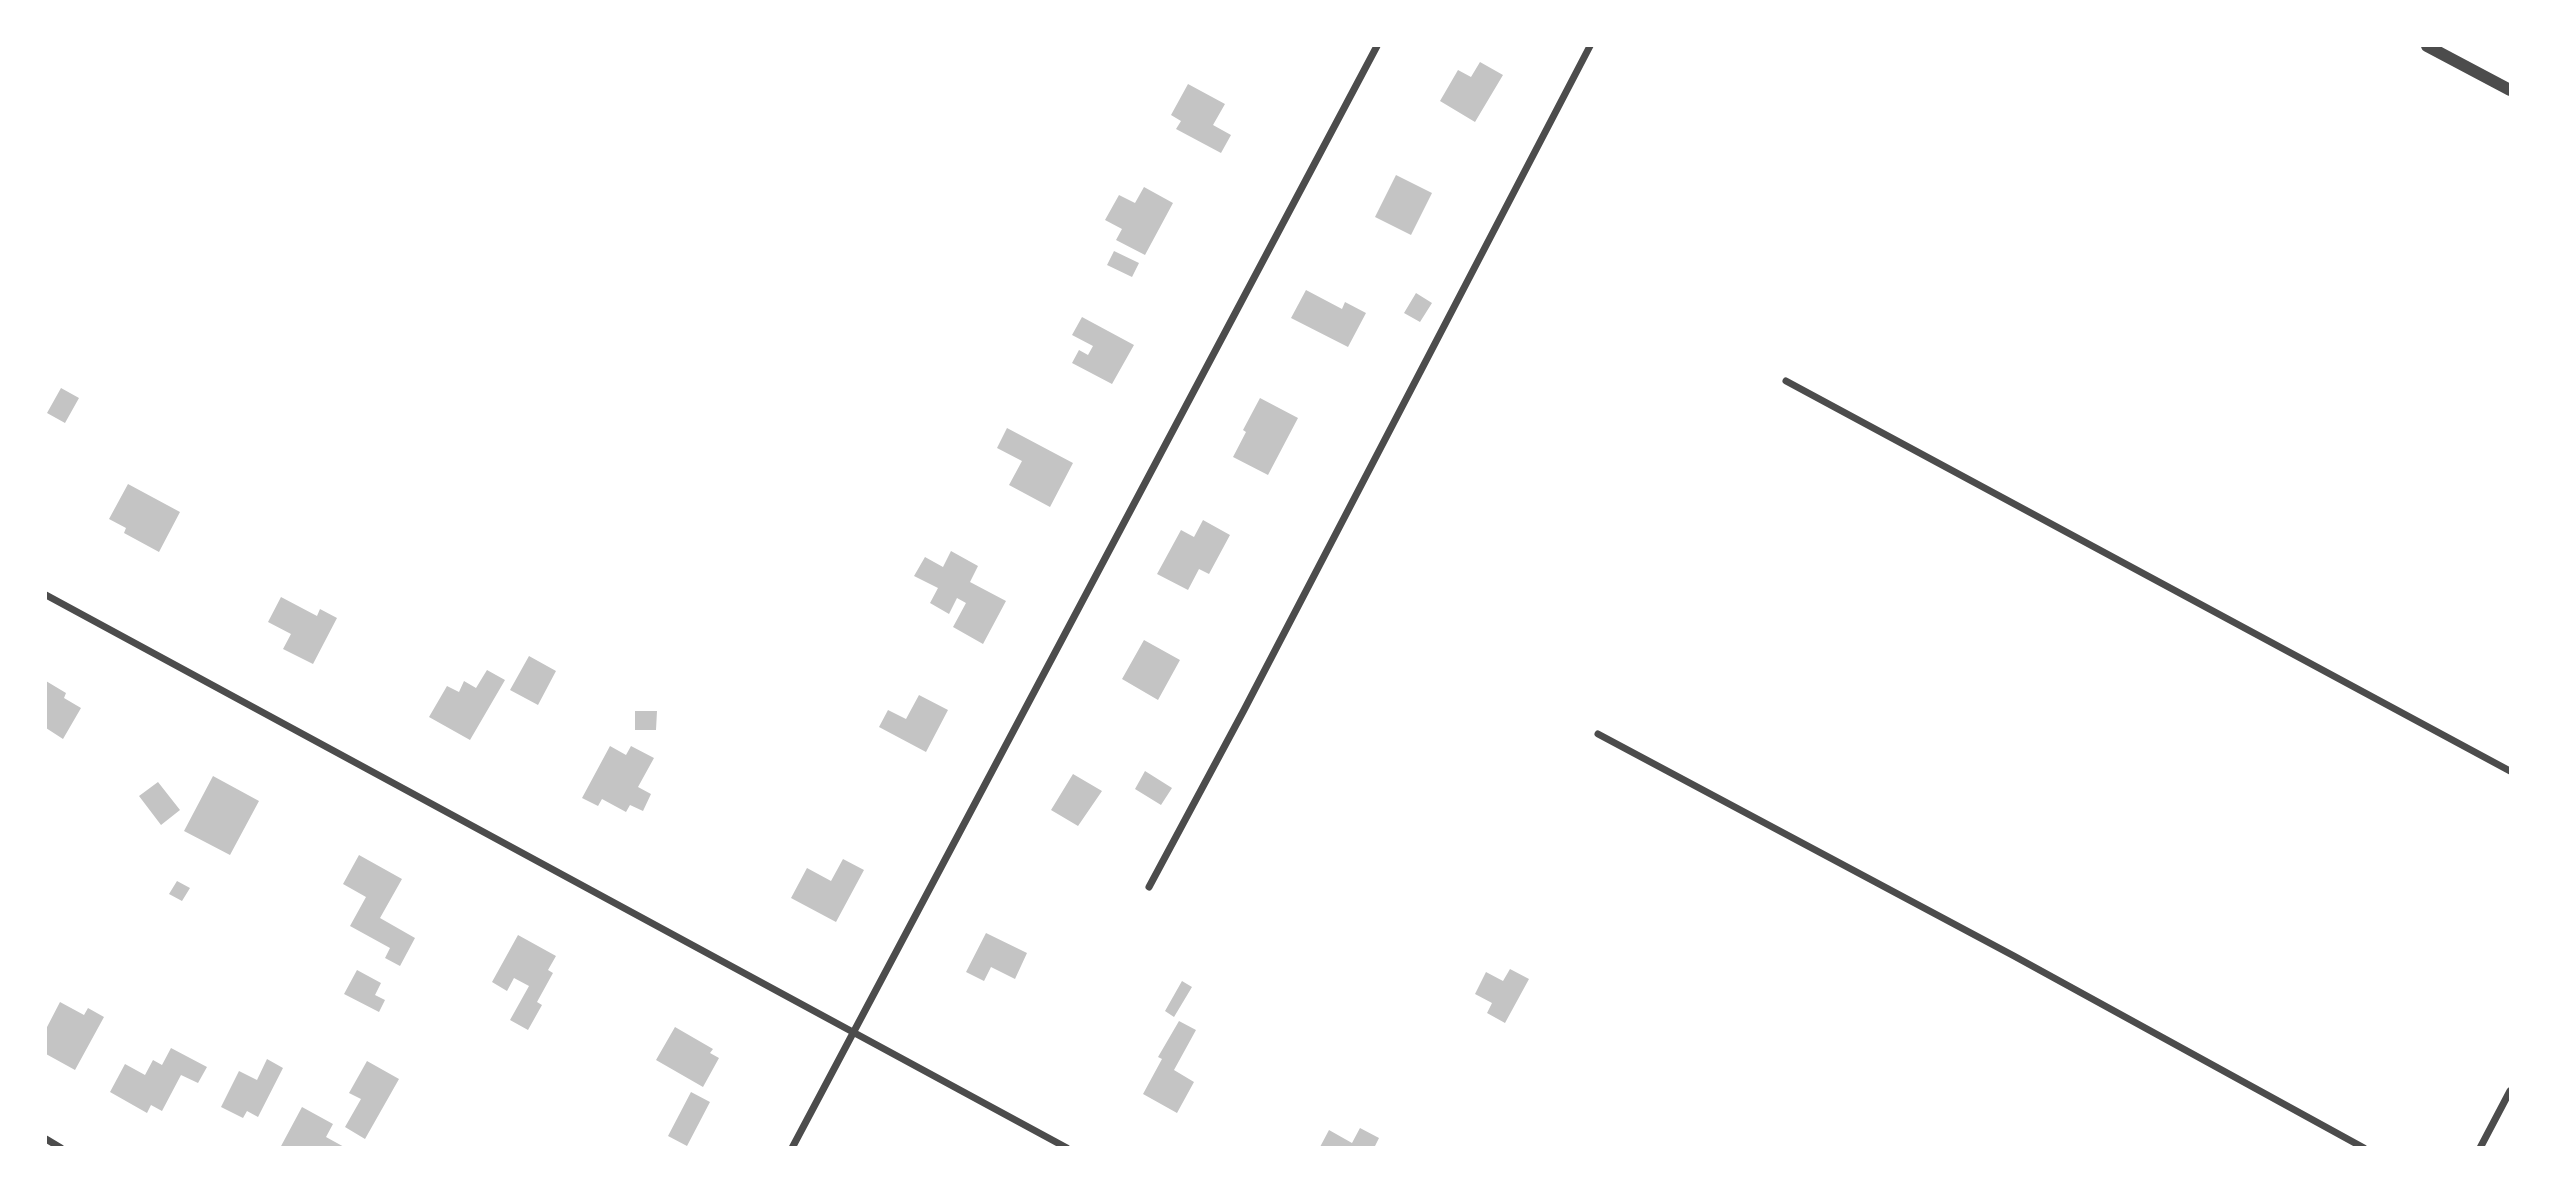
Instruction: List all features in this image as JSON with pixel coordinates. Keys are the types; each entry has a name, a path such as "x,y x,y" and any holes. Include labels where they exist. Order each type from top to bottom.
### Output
{"street":[{"path":"792,1147 855,1034 1377,46"},
{"path":"1149,887 1590,46"},
{"path":"2427,46 2511,90"},
{"path":"1786,381 2511,771"},
{"path":"46,595 1067,1147"},
{"path":"1598,734 2364,1147"},
{"path":"2480,1147 2511,1091"},
{"path":"46,1139 61,1147"}],"building":[{"path":"1480,62 1503,75 1475,122 1440,101 1458,70 1471,77"},
{"path":"1188,84 1225,104 1213,125 1231,135 1221,153 1176,129 1181,121 1171,115"},
{"path":"1396,175 1432,193 1411,235 1375,217"},
{"path":"1144,187 1173,203 1145,255 1116,240 1122,229 1105,220 1119,195 1135,203"},
{"path":"1114,251 1139,263 1132,277 1107,265"},
{"path":"1306,290 1342,309 1345,302 1366,313 1348,347 1291,318"},
{"path":"1416,293 1432,303 1420,322 1404,313"},
{"path":"1082,317 1134,345 1112,384 1072,363 1079,350 1088,355 1093,346 1072,335"},
{"path":"61,388 79,398 65,423 47,413"},
{"path":"1260,398 1298,418 1268,475 1233,457 1246,432 1243,430"},
{"path":"1007,428 1073,463 1050,507 1009,485 1022,461 997,448"},
{"path":"128,484 180,512 159,552 124,533 126,528 109,519"},
{"path":"1203,520 1230,535 1209,574 1199,569 1188,590 1157,574 1181,530 1194,537"},
{"path":"951,551 978,566 970,582 1006,601 983,644 953,627 966,603 957,598 949,614 930,603 938,588 914,576 925,557 943,567"},
{"path":"281,597 317,616 320,609 337,618 313,664 283,649 291,634 268,622"},
{"path":"1144,640 1180,660 1158,700 1122,679"},
{"path":"529,656 556,671 538,705 510,690"},
{"path":"487,670 505,680 470,740 429,717 447,686 459,692 464,681 476,688"},
{"path":"46,681 66,693 64,698 81,708 63,739 46,728"},
{"path":"919,695 948,710 926,752 879,727 888,710 906,719"},
{"path":"635,711 657,711 656,730 635,730"},
{"path":"610,746 626,755 631,746 654,758 638,787 651,794 643,811 630,805 626,812 602,799 598,806 582,798"},
{"path":"1145,771 1172,788 1161,805 1135,789"},
{"path":"1073,774 1102,791 1078,826 1051,810"},
{"path":"213,776 259,801 230,855 184,831"},
{"path":"158,782 180,810 161,825 139,796"},
{"path":"359,855 402,879 380,918 415,938 400,966 385,958 390,948 350,926 366,897 343,884"},
{"path":"843,859 864,870 836,922 791,898 807,868 831,881"},
{"path":"177,881 190,888 182,901 169,894"},
{"path":"986,933 1027,953 1015,979 991,967 984,981 966,972"},
{"path":"518,935 556,956 548,970 553,973 537,1002 542,1005 528,1030 510,1020 529,986 514,978 507,991 492,982"},
{"path":"1510,969 1529,979 1505,1023 1487,1013 1492,1003 1475,994 1486,972 1503,981"},
{"path":"357,970 381,983 375,995 385,1000 379,1012 344,994"},
{"path":"1182,981 1192,987 1174,1017 1165,1011"},
{"path":"60,1002 84,1015 88,1008 104,1017 75,1070 46,1054 46,1029"},
{"path":"1179,1021 1196,1030 1174,1070 1194,1082 1177,1113 1143,1094 1162,1059 1158,1057"},
{"path":"675,1027 713,1049 710,1053 719,1058 703,1087 656,1060"},
{"path":"171,1048 207,1067 198,1083 181,1075 162,1111 151,1105 147,1113 110,1092 125,1064 145,1075 153,1060 162,1065"},
{"path":"267,1059 283,1068 258,1117 247,1111 243,1118 221,1107 239,1071 257,1080"},
{"path":"367,1061 399,1079 365,1139 345,1127 361,1099 349,1093"},
{"path":"691,1092 710,1102 687,1146 668,1136"},
{"path":"302,1107 333,1124 326,1137 346,1148 280,1148"},
{"path":"1360,1128 1379,1138 1374,1148 1320,1147 1329,1130 1352,1143"}]}
